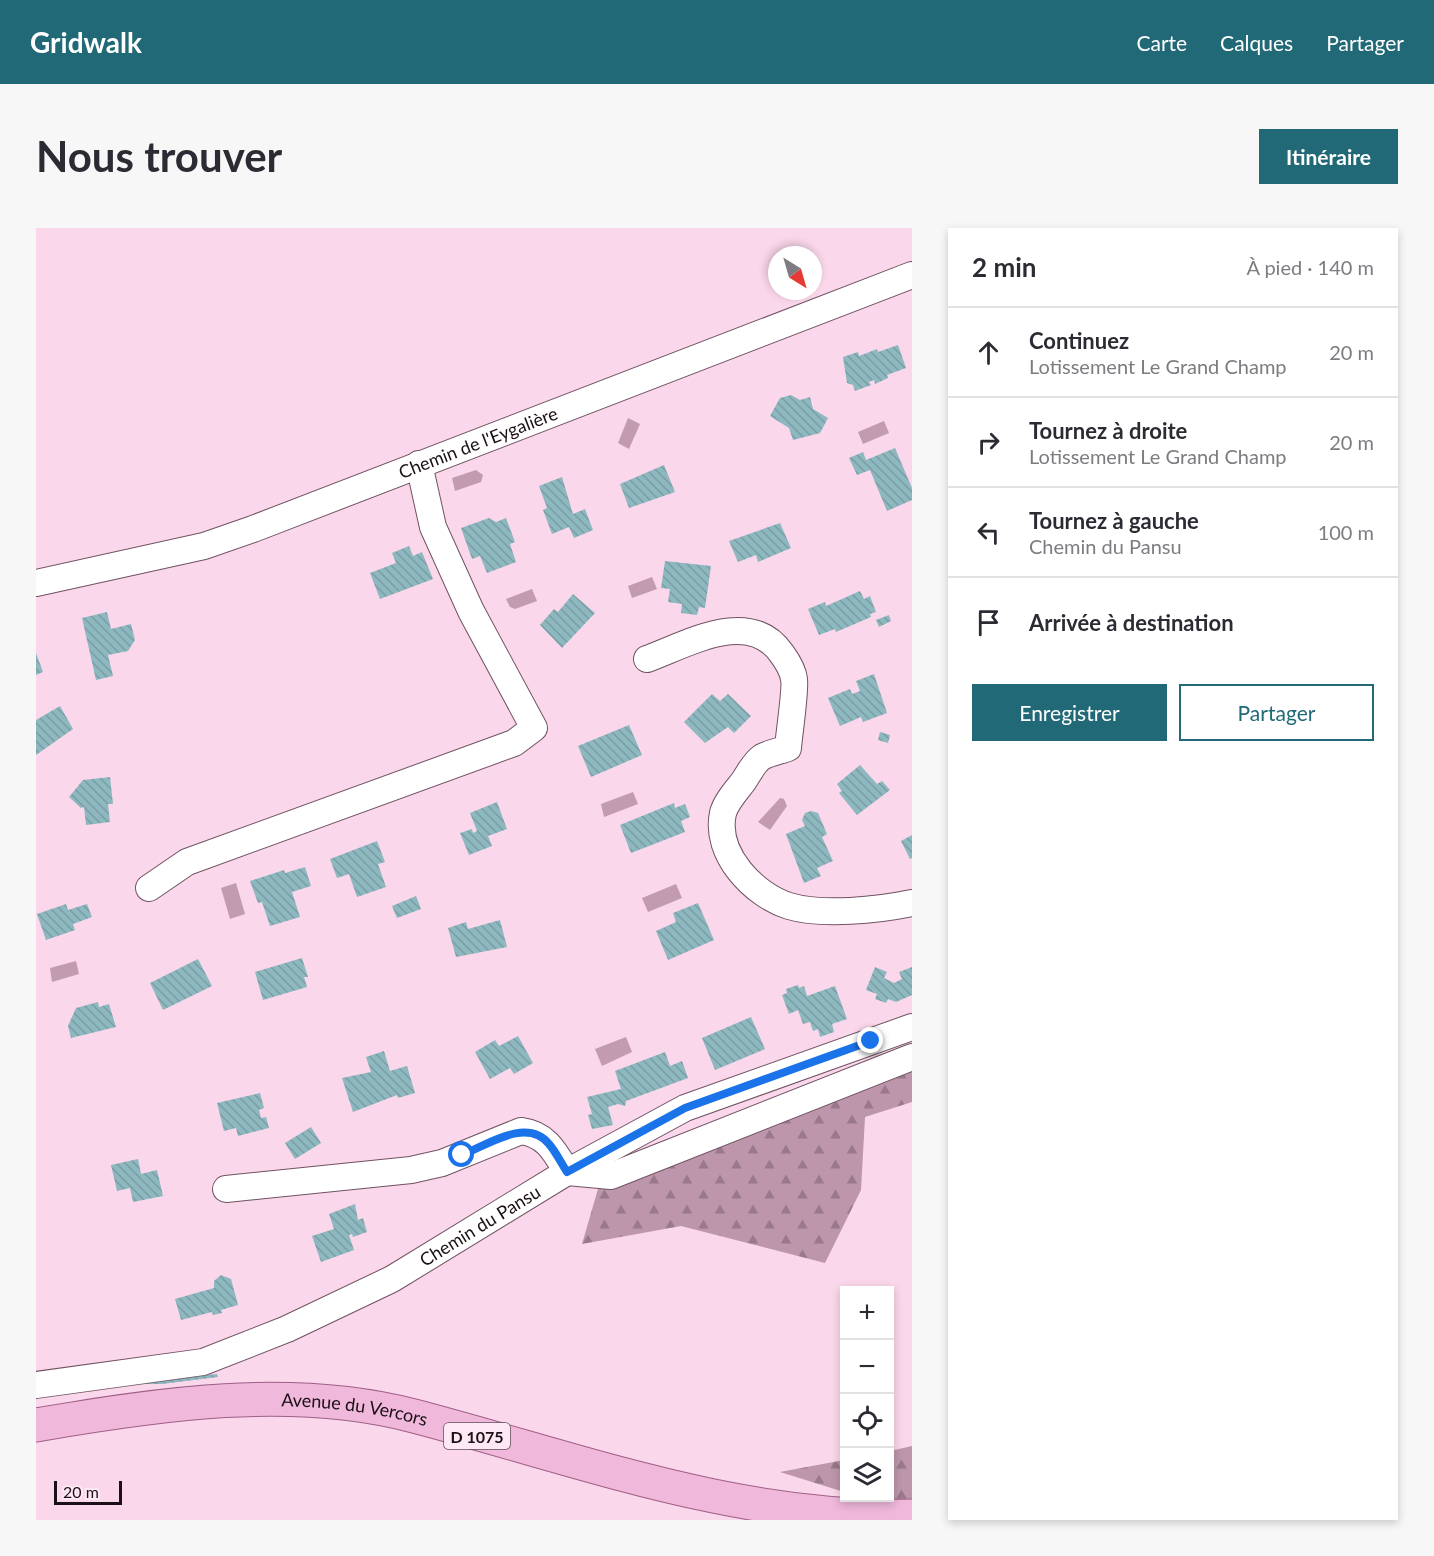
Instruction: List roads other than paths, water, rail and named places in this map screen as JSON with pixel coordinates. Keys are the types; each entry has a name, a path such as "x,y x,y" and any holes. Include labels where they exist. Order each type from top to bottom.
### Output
{"main road":[{"name":"Avenue du Vercors","path":"36,1425 165,1405 268,1400 347,1403 414,1416 605,1477 729,1510 795,1520 893,1519 912,1516"}],"street":[{"name":"Chemin de l'Eygalière","path":"36,583 204,546 912,274"},
{"path":"149,888 187,862 514,743 534,728 471,611 433,527 419,464"},
{"path":"647,659 723,632 742,629 760,635 777,646 789,663 795,680 788,748 761,758 727,805 723,812 723,831 728,851 738,870 753,886 790,906 814,910 875,908 912,903"},
{"name":"Chemin du Pansu","path":"36,1385 203,1362 287,1329 392,1279 567,1172 685,1108 912,1027"},
{"path":"226,1189 411,1170 442,1163 521,1131 534,1132 548,1142 567,1172 611,1176 912,1057"}]}
